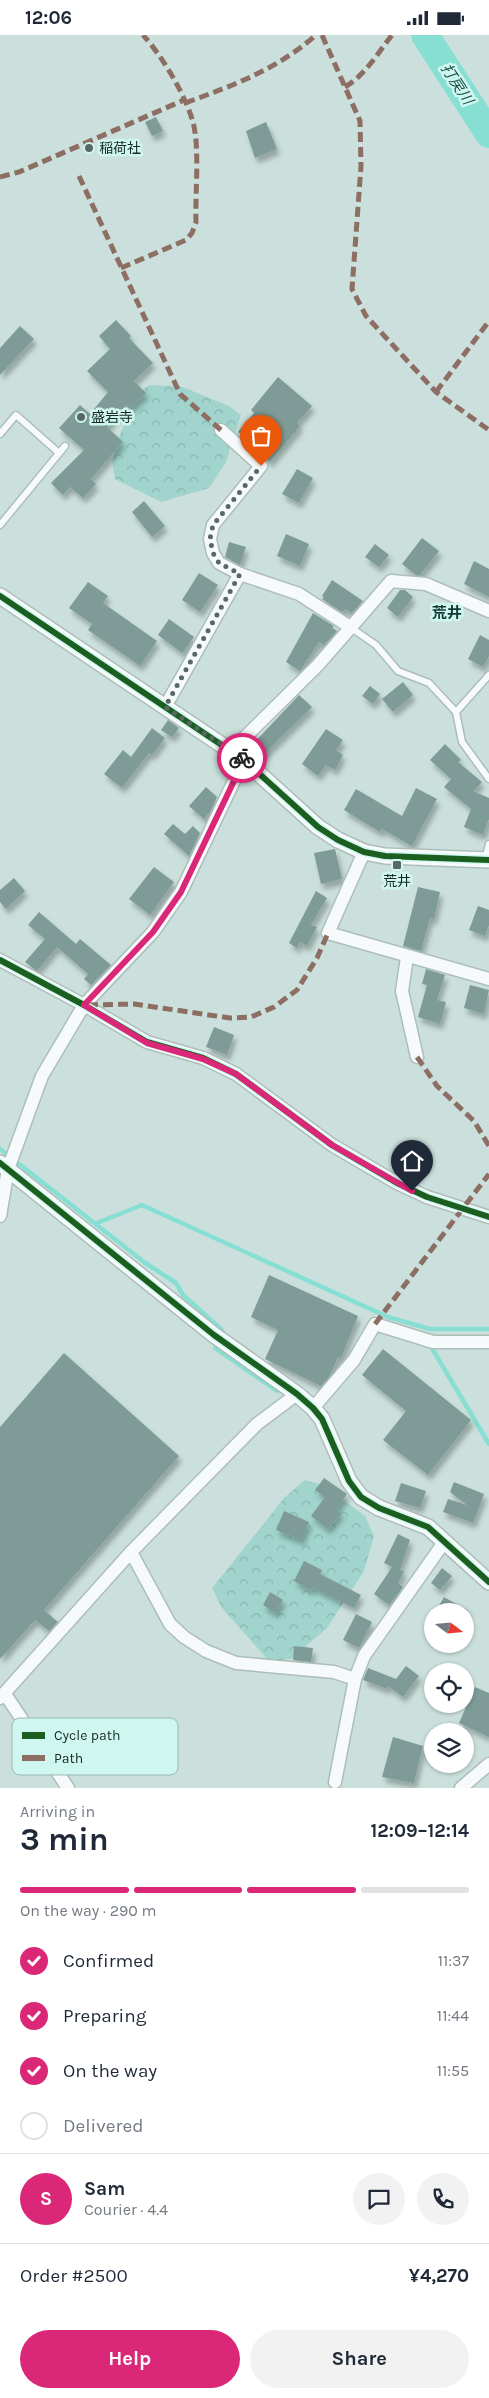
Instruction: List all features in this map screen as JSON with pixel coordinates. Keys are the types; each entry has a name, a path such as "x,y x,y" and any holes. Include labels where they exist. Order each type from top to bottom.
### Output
{"street":[{"path":"221,430 261,466 213,525 210,539 213,553 219,563 240,574 299,594 350,627"},
{"path":"165,707 240,574"},
{"path":"0,1216 4,1166 42,1076 84,1005 153,932 181,892 238,756 391,581 426,584 489,611"},
{"path":"0,596 238,756 318,827 338,840 364,852 385,856 487,860"},
{"path":"364,852 328,933 489,979"},
{"path":"407,957 402,991 417,1057"},
{"path":"0,961 84,1005 147,1043 203,1059 236,1074 332,1145 397,1183 427,1197 489,1217"},
{"path":"4,1166 214,1335 297,1394 313,1408 322,1419 349,1481 361,1497 379,1508 428,1527 489,1582"},
{"path":"313,1408 354,1360 375,1324 433,1342 489,1343"},
{"path":"19,1718 3,1696 131,1552 257,1424 297,1394"},
{"path":"335,1782 355,1679 364,1656 445,1541"},
{"path":"131,1552 170,1624 184,1637 206,1651 236,1663 334,1672 355,1679"},
{"path":"462,1788 489,1764"},
{"path":"59,1775 68,1788"}],"lane":[{"path":"0,434 16,415 59,453"},
{"path":"0,525 65,446"},
{"path":"350,627 376,645 398,671 429,683 456,712 462,742 489,779"},
{"path":"456,712 489,675"},
{"path":"487,860 489,844"}],"green space":[{"path":"149,385 180,386 229,406 241,415 226,462 209,488 161,502 115,479 112,460 120,435 135,396"},
{"path":"305,1480 323,1485 365,1516 374,1536 364,1571 327,1628 291,1659 269,1661 222,1608 212,1588 285,1497"}],"building":[{"path":"156,117 163,131 152,136 145,122"},
{"path":"266,122 277,149 255,158 246,131"},
{"path":"116,320 131,336 129,338 153,363 134,381 146,393 129,409 126,405 107,427 123,442 91,479 96,484 83,498 70,487 63,495 51,483 84,450 59,428 80,405 90,414 108,392 87,371 110,349 99,336"},
{"path":"20,326 34,339 0,375 0,348"},
{"path":"278,377 312,406 297,423 300,426 270,462 259,452 261,450 238,432 254,413 251,410"},
{"path":"297,469 313,478 299,503 282,494"},
{"path":"144,501 165,526 152,537 132,512"},
{"path":"286,534 309,544 300,566 277,556"},
{"path":"422,538 439,551 420,575 416,575 402,564"},
{"path":"229,542 246,547 240,565 225,557"},
{"path":"375,544 389,555 379,567 365,557"},
{"path":"474,561 489,569 489,597 464,584"},
{"path":"199,573 218,585 200,612 182,600"},
{"path":"332,580 363,601 352,613 345,609 342,612 322,599"},
{"path":"88,582 108,596 103,603 157,641 140,666 88,630 92,624 69,608"},
{"path":"400,590 405,590 413,597 398,617 387,608"},
{"path":"313,613 334,626 332,628 337,631 324,645 319,642 300,671 286,662"},
{"path":"169,619 194,637 182,653 158,635"},
{"path":"480,635 489,640 489,656 483,667 468,659"},
{"path":"403,682 413,695 393,712 382,699"},
{"path":"370,686 380,694 373,704 362,696"},
{"path":"299,695 312,707 261,757 250,747"},
{"path":"168,720 179,728 172,737 161,730"},
{"path":"152,728 165,738 152,755 149,753 122,788 104,774 123,750 131,757"},
{"path":"326,729 343,740 336,750 343,755 335,770 326,765 318,776 302,764"},
{"path":"445,744 461,760 458,762 482,782 473,791 489,798 489,819 483,835 464,827 471,809 444,787 451,779 430,760"},
{"path":"206,787 217,797 210,812 204,819 189,806"},
{"path":"416,788 437,799 412,846 382,829 380,832 344,810 356,789 402,816"},
{"path":"173,824 185,834 193,826 200,833 189,856 164,834"},
{"path":"335,849 342,879 321,884 314,853"},
{"path":"154,867 174,882 150,915 129,899"},
{"path":"14,878 25,891 6,909 0,902 0,890"},
{"path":"418,887 440,892 434,919 430,918 421,951 403,946"},
{"path":"316,891 327,898 311,925 317,927 307,946 300,942 297,948 289,943"},
{"path":"478,906 489,910 489,925 485,936 469,930"},
{"path":"39,912 76,944 80,939 111,965 91,985 84,979 88,974 57,947 37,971 25,962 45,939 28,925"},
{"path":"426,969 445,975 437,1000 446,1002 440,1024 418,1017 427,985 422,984"},
{"path":"470,985 489,990 484,1014 464,1008"},
{"path":"214,1027 234,1035 227,1055 206,1047"},
{"path":"269,1275 358,1316 341,1358 338,1357 329,1377 321,1386 265,1359 278,1330 251,1317"},
{"path":"383,1349 471,1420 428,1475 383,1440 406,1411 362,1375"},
{"path":"64,1353 179,1456 44,1610 58,1622 49,1631 35,1620 0,1659 0,1427"},
{"path":"324,1478 347,1494 336,1509 341,1513 328,1529 311,1516 325,1497 315,1490"},
{"path":"454,1482 484,1494 473,1523 443,1512 448,1499 467,1505 450,1492"},
{"path":"401,1483 426,1491 420,1508 395,1501"},
{"path":"284,1511 309,1522 301,1540 276,1530"},
{"path":"398,1534 410,1540 400,1570 404,1571 398,1583 403,1587 389,1605 374,1594 392,1567 384,1563"},
{"path":"304,1561 322,1570 320,1574 361,1595 354,1608 313,1587 311,1590 294,1581"},
{"path":"442,1568 452,1576 440,1590 431,1583"},
{"path":"270,1592 283,1600 275,1613 263,1605"},
{"path":"444,1597 455,1603 441,1603"},
{"path":"356,1614 372,1622 359,1648 343,1640"},
{"path":"294,1646 313,1648 311,1662 293,1660"},
{"path":"406,1666 419,1676 403,1697 388,1686 387,1689 363,1680 368,1668 396,1679"},
{"path":"475,1687 489,1693 489,1737 474,1730 474,1723 459,1723 463,1713 474,1713"},
{"path":"393,1737 423,1746 414,1783 382,1777"}],"waterway":[{"name":"打戻川","path":"425,35 489,134"},
{"path":"0,1149 144,1262 176,1283 183,1295 222,1330 215,1348 277,1391"},
{"path":"97,1223 142,1205 388,1317 430,1329 489,1329"},
{"path":"430,1345 489,1444"}],"marked path":[{"path":"121,268 186,240 192,233 196,222 197,158 193,122 172,76 143,35"},
{"path":"185,103 237,83 270,67 286,58 316,35"},
{"path":"322,35 360,121 361,166 352,289 366,316 436,392 489,430"},
{"path":"345,87 365,70 392,35"},
{"path":"0,177 19,172 184,100"},
{"path":"79,176 180,394 221,430"},
{"path":"436,392 489,321"},
{"path":"88,1005 134,1004 230,1018 251,1017 274,1007 297,990 317,958 328,933"},
{"path":"417,1057 437,1086 474,1121 489,1146"},
{"path":"375,1324 489,1174"}],"cycle path":[{"path":"0,596 244,760 318,827 338,840 364,852 385,856 489,860"},
{"path":"0,960 84,1005 147,1042 203,1058 236,1074 332,1145 397,1183 427,1197 489,1217"},
{"path":"0,1163 214,1335 297,1394 313,1408 322,1419 349,1481 361,1497 379,1508 428,1527 489,1582"}],"way so far":[{"path":"242,758 165,707 240,574 219,563 213,553 210,539 213,525 261,466"}],"place":[{"name":"稲荷社","path":"89,148"},
{"name":"盛岩寺","path":"81,417"},
{"name":"荒井","path":"397,865"}],"district":[{"name":"荒井","path":"447,613"}],"route":[{"path":"242,758 244,760 181,892 153,932 84,1005 147,1043 203,1059 236,1074 332,1145 412,1191"}]}
